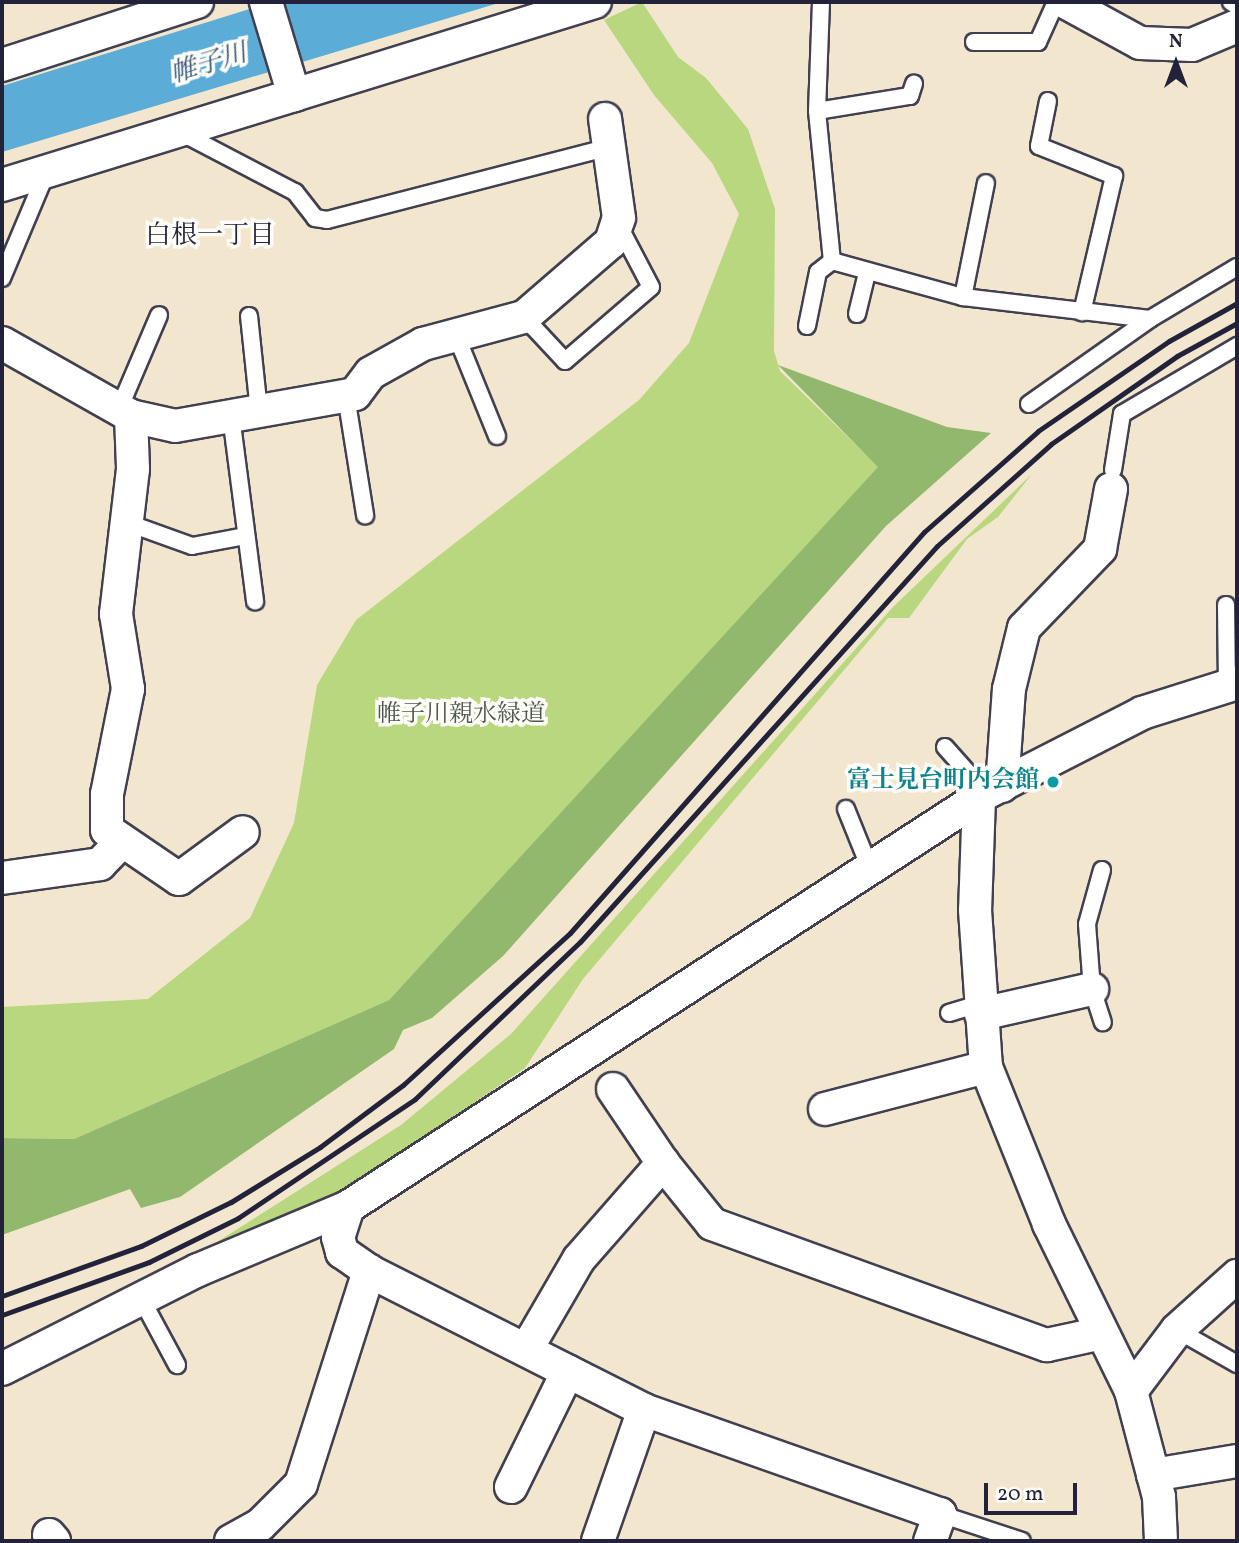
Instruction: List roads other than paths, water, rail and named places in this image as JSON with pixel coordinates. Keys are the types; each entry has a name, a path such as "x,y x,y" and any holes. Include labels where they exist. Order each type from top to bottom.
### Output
{"street":[{"path":"2,65 197,2"},
{"path":"266,2 293,89"},
{"path":"2,185 178,131 293,89 595,2"},
{"path":"1065,2 1140,43 1192,45 1237,26"},
{"path":"2,343 125,413 175,426 346,396 391,361 456,335 524,317 611,242 617,223 607,133"},
{"path":"125,413 128,523 116,614 128,689 107,794 107,830 119,844 179,879 243,832"},
{"path":"1112,479 1100,549 1024,628 989,792 975,910 986,1067 1102,1333 1131,1391 1153,1475 1161,1541"},
{"path":"2,1369 142,1300 348,1207 590,1058 869,866 989,792 1091,736 1232,684"},
{"path":"2,878 100,863 119,844"},
{"path":"981,1009 1092,989"},
{"path":"825,1109 986,1067"},
{"path":"613,1089 663,1163 712,1224 1047,1345 1102,1333"},
{"path":"526,1350 579,1259 663,1163"},
{"path":"348,1207 338,1237 342,1252 369,1271 644,1410 935,1528"},
{"path":"231,1541 260,1525 301,1484 369,1271"},
{"path":"1131,1391 1177,1330 1237,1276"},
{"path":"510,1487 568,1371"},
{"path":"598,1541 644,1410"},
{"path":"1153,1475 1237,1461"}],"lane":[{"path":"821,2 817,111 832,261"},
{"path":"974,42 1038,42 1056,2"},
{"path":"1231,2 1237,6"},
{"path":"817,111 910,96 914,84"},
{"path":"1048,102 1039,146 1114,176 1082,312"},
{"path":"178,131 295,192 315,218 327,220 607,133"},
{"path":"2,278 47,171"},
{"path":"963,297 986,183"},
{"path":"524,317 565,361 651,287 617,223"},
{"path":"832,261 963,297 1150,319"},
{"path":"807,326 818,272 832,261"},
{"path":"1029,404 1150,319 1237,267"},
{"path":"857,314 867,272"},
{"path":"125,413 159,314"},
{"path":"249,316 245,414 246,536 255,601"},
{"path":"456,335 497,436"},
{"path":"1112,479 1122,414 1237,346"},
{"path":"346,396 365,515"},
{"path":"128,523 192,545 246,536"},
{"path":"1226,605 1232,684"},
{"path":"944,747 989,792"},
{"path":"846,809 869,866"},
{"path":"1102,870 1087,925 1092,989 1103,1022"},
{"path":"949,1013 981,1009"},
{"path":"142,1300 177,1365"},
{"path":"1177,1330 1237,1364"},
{"path":"935,1528 1022,1541"}],"water":[{"name":"帷子川","path":"272,2 502,2 2,152 2,86"}],"railway":[{"path":"2,1296 141,1246 231,1202 320,1147 403,1085 570,933 924,532 1038,431 1169,341 1237,303"},
{"path":"2,1315 149,1262 238,1218 415,1099 580,942 937,546 1051,444 1177,356 1237,323"}],"place":[{"name":"富士見台町内会館","path":"1053,782"}],"district":[{"name":"白根一丁目","path":"210,237"}],"park label":[{"name":"帷子川親水緑道","path":"461,716"}]}
